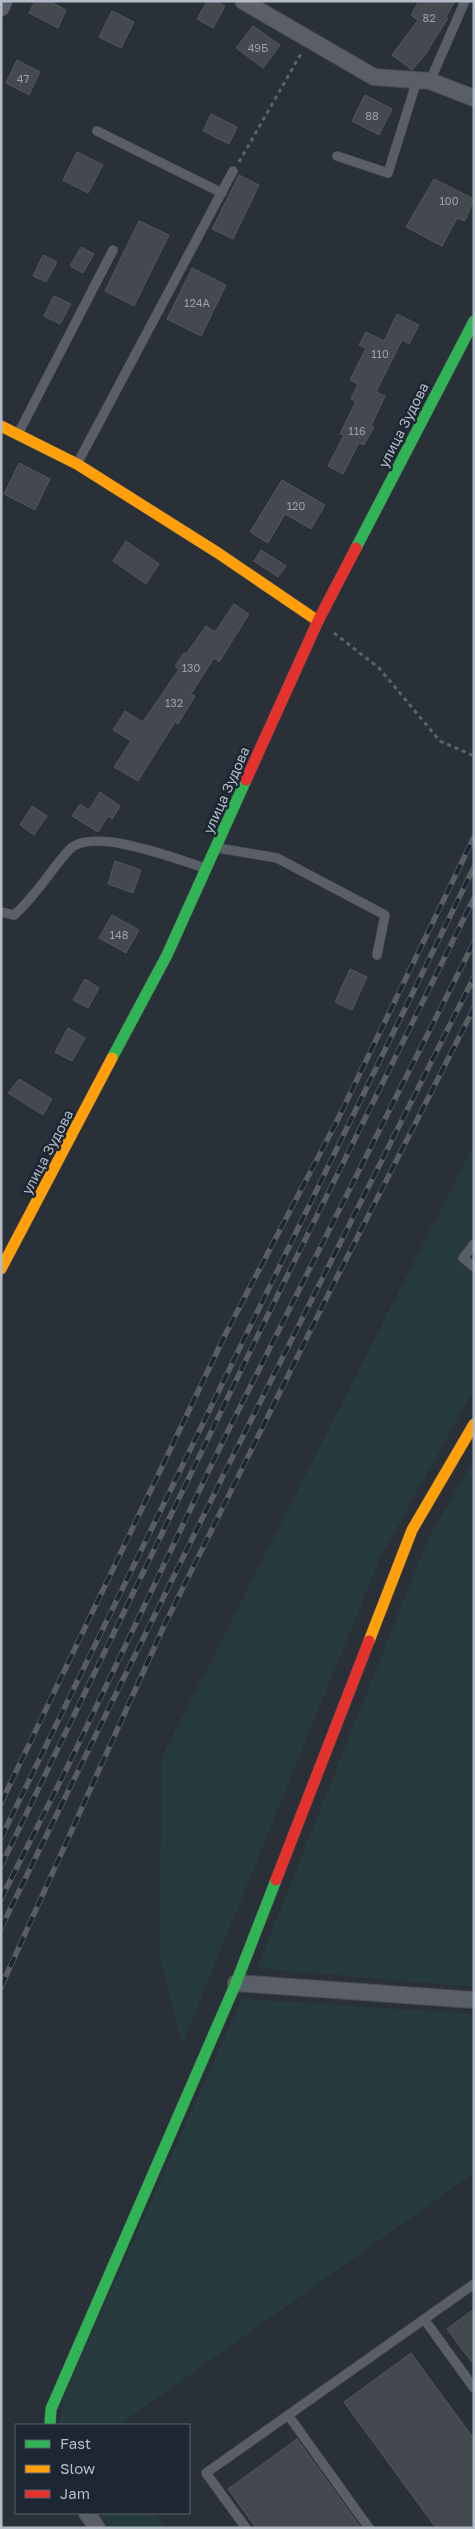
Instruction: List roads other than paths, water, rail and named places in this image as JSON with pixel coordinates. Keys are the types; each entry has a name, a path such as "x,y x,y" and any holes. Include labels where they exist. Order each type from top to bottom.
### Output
{"street":[{"path":"1,8 4,1"},
{"path":"243,1 374,77 423,81 474,98"},
{"name":"улица Зудова","path":"1,1269 167,956 318,621 474,321"},
{"path":"1,426 77,464 218,553 318,621"},
{"path":"50,2424 51,2409 236,1983 412,1530 474,1424"},
{"path":"236,1983 474,2000"},
{"path":"88,2514 97,2528"}],"lane":[{"path":"337,156 388,173 423,81 465,1"},
{"path":"97,131 222,193"},
{"path":"77,464 234,171"},
{"path":"18,434 113,250"},
{"path":"1,912 14,915 30,901 70,848 86,841 111,841 208,868"},
{"path":"216,848 277,858 385,915 377,955"},
{"path":"474,1244 464,1258 474,1267"},
{"path":"246,2528 206,2473 474,2284"},
{"path":"424,2319 474,2388"},
{"path":"288,2415 369,2528"}],"railway":[{"path":"1,1803 226,1333 336,1123 474,837"},
{"path":"1,1838 474,867"},
{"path":"1,1866 259,1333 474,898"},
{"path":"1,1899 67,1768 221,1445 474,942"},
{"path":"1,1928 223,1476 474,977"},
{"path":"1,1987 164,1626 331,1289 474,1008"}]}
